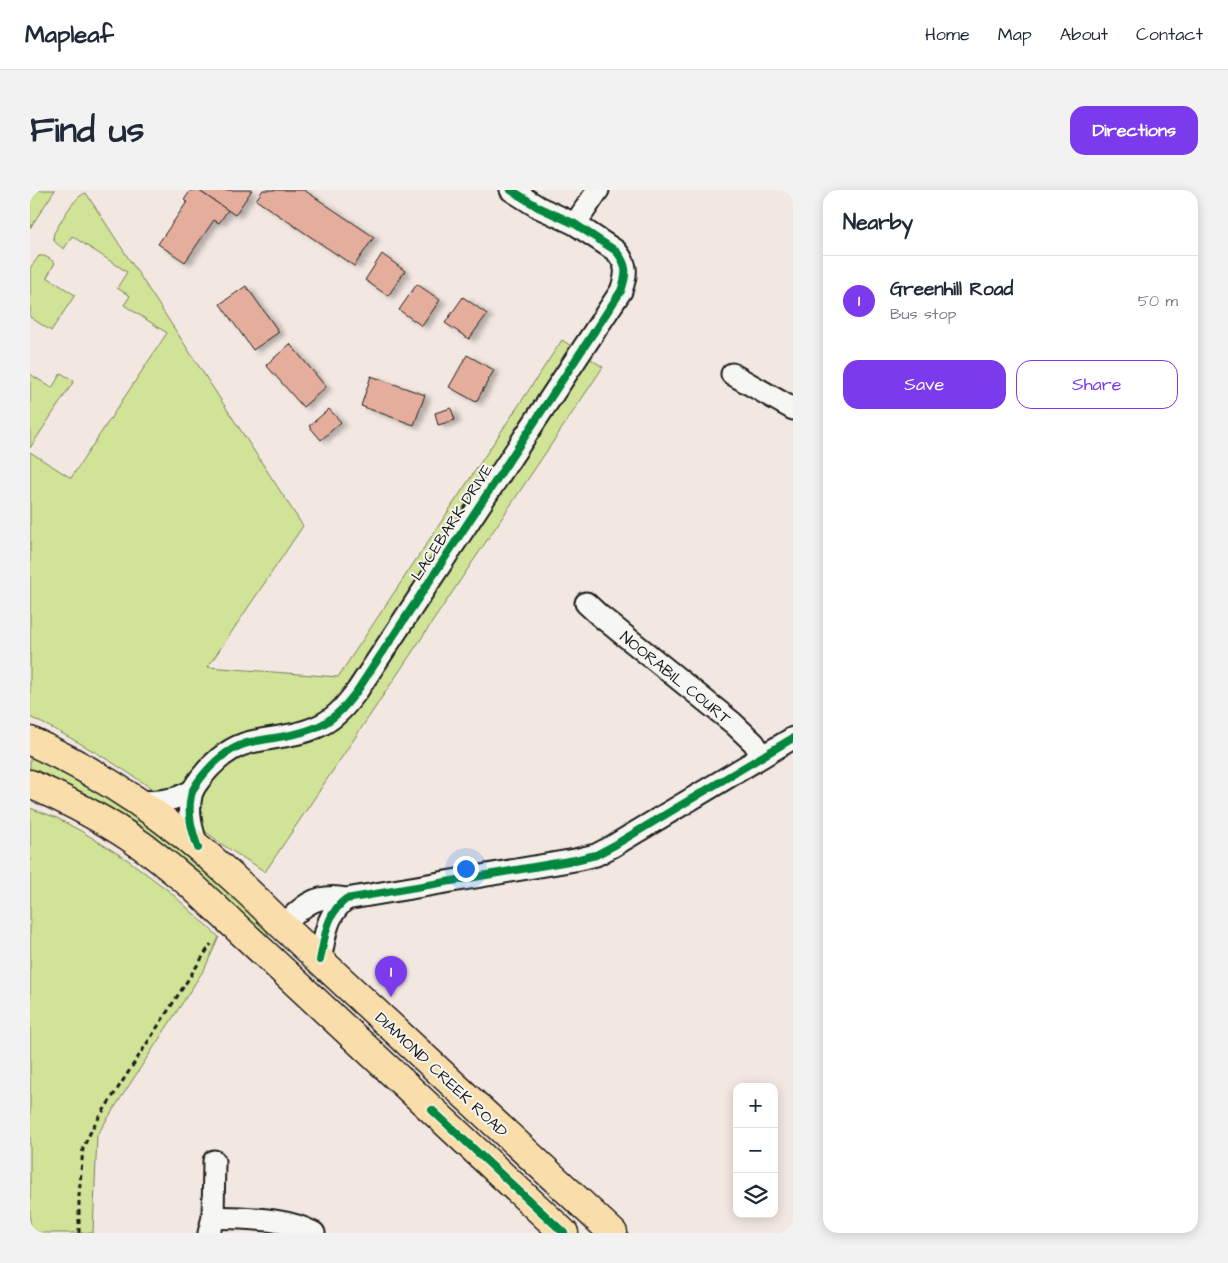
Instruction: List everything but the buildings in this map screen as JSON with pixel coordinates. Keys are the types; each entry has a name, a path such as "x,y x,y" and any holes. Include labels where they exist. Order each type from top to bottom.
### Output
{"main road":[{"name":"DIAMOND CREEK ROAD","path":"30,740 52,750 90,772 137,802 169,824 230,875 612,1233"},
{"name":"DIAMOND CREEK ROAD","path":"30,784 54,794 128,837 154,855 196,890 564,1233"},
{"path":"30,800 77,807"},
{"path":"272,959 272,949 276,936 283,926"}],"street":[{"name":"LACEBARK DRIVE","path":"198,848 190,815 190,803 193,790 205,773 224,754 237,747 250,742 294,734 322,724 336,716 346,705 621,291 626,271 624,263 616,251 575,224 542,210 511,190"},
{"path":"575,224 598,190"},
{"path":"732,374 793,409"},
{"name":"NOORABIL COURT","path":"586,603 733,723 754,742 762,756"},
{"path":"283,926 297,911 312,901 326,897 346,899 596,855 793,738"},
{"path":"137,802 172,799 193,790"},
{"path":"320,960 330,920 338,905 346,899"},
{"path":"214,1161 211,1225 286,1223 299,1226 314,1233"}],"path":[{"path":"79,1233 85,1142 211,944"}],"green space":[{"path":"30,190 55,190 30,228"},
{"path":"86,193 303,526 208,667 338,677 562,340 603,367 265,872 223,845 166,799 127,772 96,752 30,717 30,452 71,478 167,333 124,305 130,296 117,288 127,272 72,236 64,249 54,241 54,233 68,210 76,199"},
{"path":"39,256 46,257 55,263 47,277 75,295 51,331 30,317 30,268"},
{"path":"61,373 74,381 30,448 30,374 52,388"},
{"path":"30,754 76,777 168,837 264,923 271,942 30,773"},
{"path":"30,808 57,818 128,860 169,891 219,937 205,968 97,1135 93,1233 30,1233"}],"cycle path":[{"path":"198,848 192,829 190,803 192,791 200,779 216,761 229,751 243,744 313,729 332,718 345,705 357,691 621,291 625,270 623,261 616,251 575,224 538,207 511,190"},
{"path":"320,960 327,926 334,912 346,899 596,855 793,738"},
{"path":"432,1110 564,1233"}],"place":[{"name":"Greenhill Road","path":"391,997"}]}
